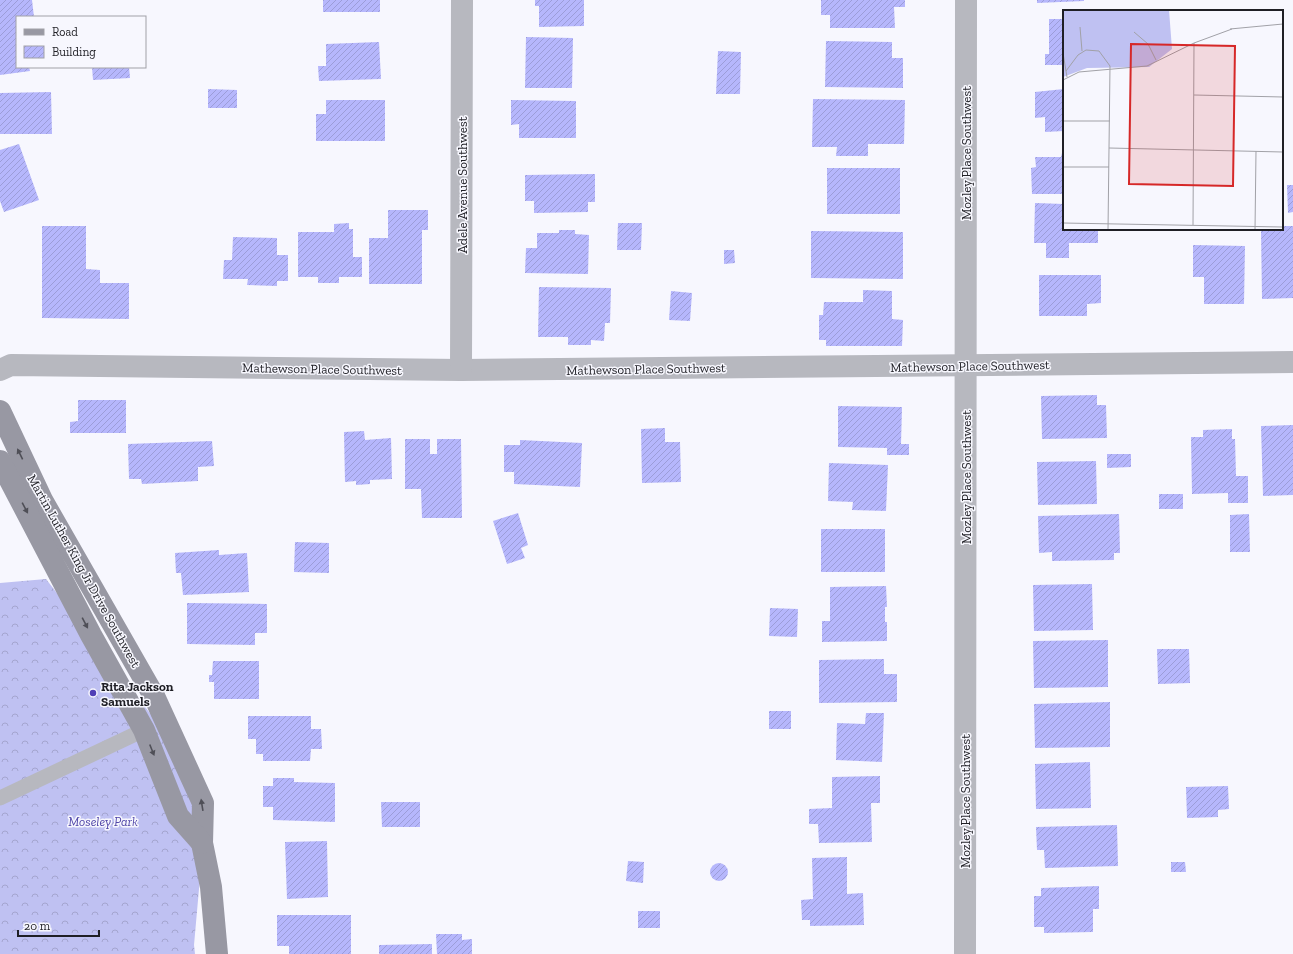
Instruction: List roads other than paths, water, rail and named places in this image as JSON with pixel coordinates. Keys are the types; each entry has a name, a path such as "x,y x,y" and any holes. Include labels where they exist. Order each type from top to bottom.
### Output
{"main road":[{"name":"Martin Luther King Jr Drive Southwest","path":"0,411 42,500 154,696 203,803 202,843 211,888 217,954"},
{"name":"Martin Luther King Jr Drive Southwest","path":"0,461 91,635 144,730 178,816 202,843"}],"street":[{"name":"Adele Avenue Southwest","path":"461,370 462,0"},
{"name":"Mozley Place Southwest","path":"965,954 966,0"},
{"name":"Mathewson Place Southwest","path":"0,370 11,365 461,370 1293,362"}],"lane":[{"path":"0,798 144,730"}],"place":[{"name":"Rita Jackson Samuels","path":"93,693"}],"park label":[{"name":"Moseley Park","path":"103,821"}]}
